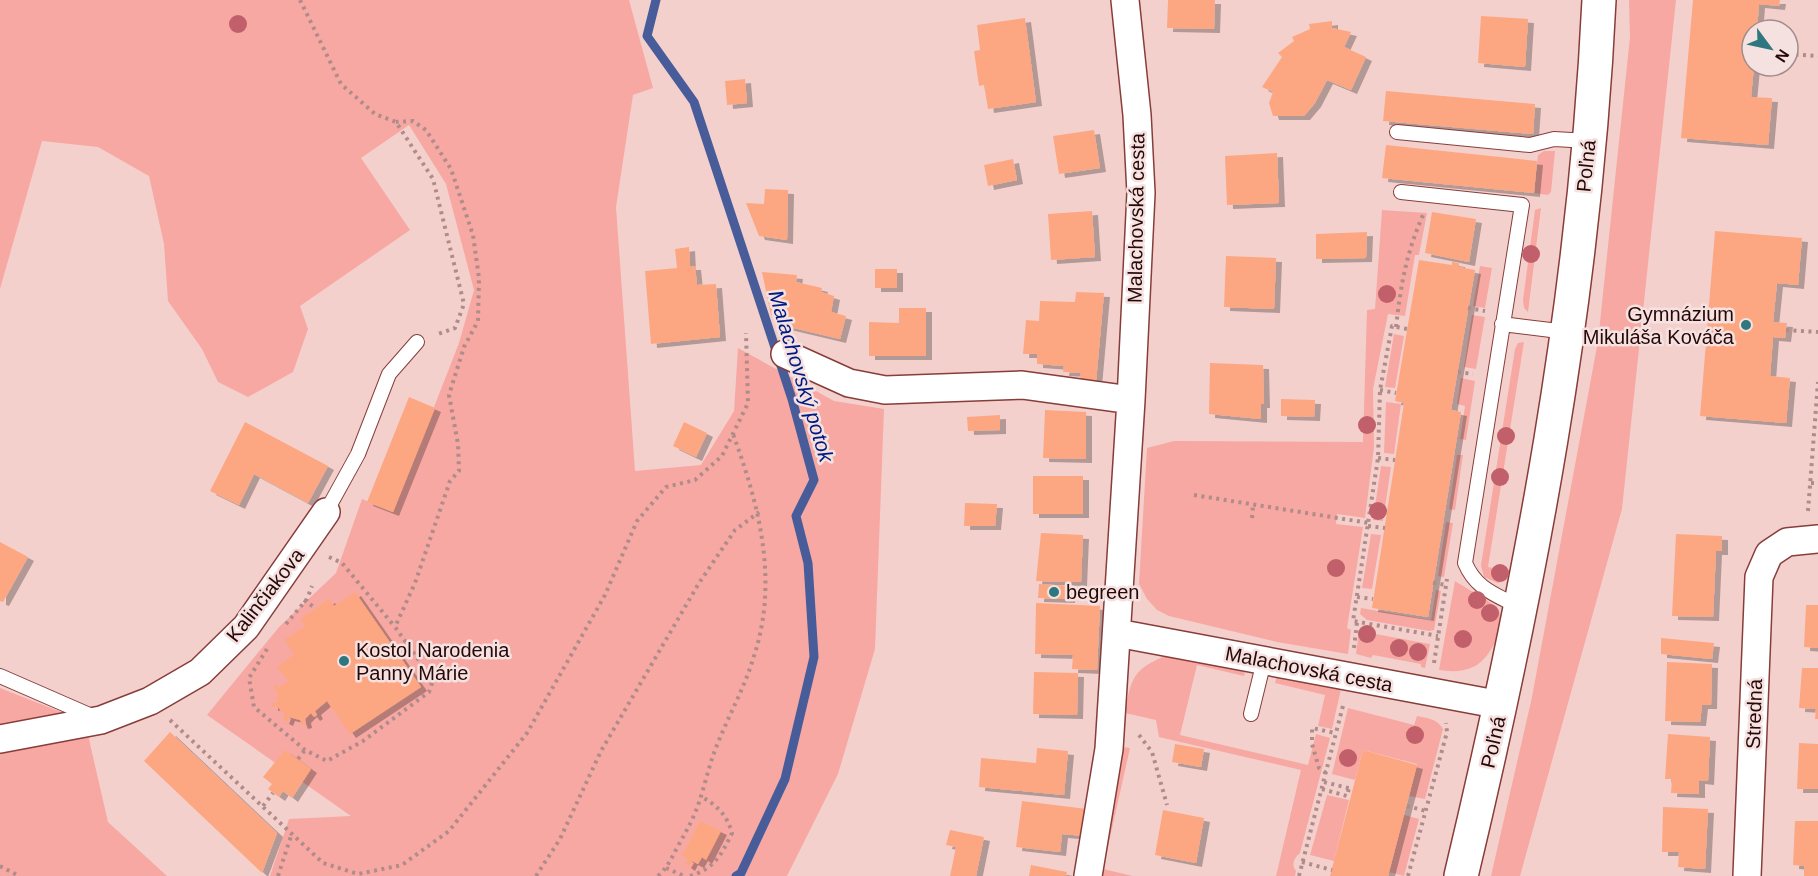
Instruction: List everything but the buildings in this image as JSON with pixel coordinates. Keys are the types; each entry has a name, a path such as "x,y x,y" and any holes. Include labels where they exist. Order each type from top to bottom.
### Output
{"street":[{"name":"Malachovská cesta","path":"1088,876 1109,749 1131,400 1141,193 1137,115 1125,0"},
{"name":"Poľná","path":"1461,876 1501,705 1553,435 1589,141 1599,0"},
{"path":"785,354 849,383 885,390 1022,385 1131,400"},
{"name":"Kalinčiakova","path":"0,739 101,720 150,701 200,672 246,627 326,512"},
{"name":"Stredná","path":"1748,876 1764,565 1787,542 1812,539"},
{"name":"Malachovská cesta","path":"1117,633 1264,660 1351,666 1501,705"}],"lane":[{"path":"1396,132 1530,145 1554,139 1589,141"},
{"path":"1401,192 1522,205 1465,563 1470,576 1484,589 1521,608"},
{"path":"1502,324 1567,332"},
{"path":"326,512 358,454 389,374 417,342"},
{"path":"1251,714 1264,660"},
{"path":"0,676 101,720"}],"path":[{"path":"300,0 341,84 375,114 396,122 413,121 426,130 451,169 473,235 479,278 478,321 464,347 449,395 458,444 459,471 450,481 415,584 395,627"},
{"path":"1800,55 1818,56"},
{"path":"396,122 433,179 464,304 455,328 417,342"},
{"path":"1396,327 1402,278 1410,243 1432,195"},
{"path":"1468,308 1490,312"},
{"path":"1407,328 1392,326 1380,390 1378,458 1353,621 1438,636"},
{"path":"1786,330 1818,332"},
{"path":"150,701 323,864 358,874 402,865 449,831 527,733 605,595 636,521 666,487 695,480 722,456 748,403 746,333"},
{"path":"1458,372 1480,375"},
{"path":"1812,539 1810,483 1818,382"},
{"path":"1380,390 1396,393"},
{"path":"658,876 666,868 695,814 714,752 741,694 755,653 764,607 766,566 759,512 733,434"},
{"path":"1378,458 1395,460"},
{"path":"1810,483 1818,483"},
{"path":"1194,495 1384,528"},
{"path":"1252,518 1253,505"},
{"path":"536,876 560,839 601,751 699,583 735,530 759,512"},
{"path":"272,642 249,678 254,707 305,750 327,761 363,741 429,692 433,680 395,627 342,563 326,555"},
{"path":"285,626 305,601 316,577"},
{"path":"1433,583 1446,585"},
{"path":"1357,597 1373,599"},
{"path":"305,601 315,608"},
{"path":"1299,876 1351,666 1357,622"},
{"path":"1326,772 1319,768 1312,744 1312,728 1335,734"},
{"path":"1408,876 1447,732"},
{"path":"1146,742 1152,752 1167,805"},
{"path":"298,759 305,750"},
{"path":"1322,789 1347,796 1351,789 1324,782"},
{"path":"263,806 273,793"},
{"path":"690,876 704,872 723,853 732,833 728,820 715,804 700,796"},
{"path":"1407,806 1426,811"},
{"path":"278,876 292,833"},
{"path":"1302,862 1332,870"},
{"path":"0,866 19,876"},
{"path":"666,868 684,876"}],"shaded area":[{"path":"0,0 629,0 653,88 633,95 616,207 635,471 701,465 734,411 738,348 834,401 884,409 875,649 838,774 787,876 270,876 289,819 351,816 207,715 279,627 336,573 362,499 393,512 459,343 474,290 446,184 409,125 361,158 410,230 300,306 308,329 293,372 248,397 218,382 202,349 168,301 164,244 149,176 98,147 42,141 0,289"},
{"path":"1629,0 1676,0 1622,509 1520,876 1491,876 1532,697 1598,341 1630,37"},
{"path":"1544,151 1555,151 1551,192 1548,195 1534,193 1538,155"},
{"path":"1541,208 1528,312 1524,308 1523,300 1535,210"},
{"path":"1382,210 1427,213 1419,255 1415,255 1405,316 1388,314 1373,389 1374,447 1365,518 1337,514 1336,524 1363,527 1347,628 1351,630 1348,654 1277,642 1169,616 1157,610 1147,599 1139,584 1147,448 1174,441 1363,442 1367,310 1375,309"},
{"path":"1480,266 1492,268 1485,308 1473,306"},
{"path":"1472,315 1485,317 1476,369 1464,367"},
{"path":"1394,334 1404,336 1395,388 1385,387"},
{"path":"1524,342 1488,567 1510,571 1505,580 1498,583 1484,577 1481,565 1515,349 1518,343"},
{"path":"1461,378 1475,381 1466,440 1460,439 1465,406 1457,404"},
{"path":"1386,402 1401,404 1394,454 1384,453"},
{"path":"1457,455 1463,455 1455,510 1449,509"},
{"path":"1381,466 1391,467 1383,521 1373,520"},
{"path":"1446,522 1453,523 1444,577 1438,576"},
{"path":"1371,534 1381,535 1372,589 1362,588"},
{"path":"1455,581 1495,606 1498,609 1501,623 1492,649 1481,662 1462,670 1439,670"},
{"path":"1436,590 1441,591 1434,630 1367,620 1360,614 1361,608 1431,620"},
{"path":"1359,631 1430,644 1425,668 1421,667 1421,664 1356,654"},
{"path":"1170,654 1246,667 1244,676 1197,665 1180,735 1308,765 1316,734 1330,738 1300,853 1294,861 1295,876 1276,876 1301,770 1159,737 1156,720 1125,713 1130,690 1137,674 1149,664"},
{"path":"1277,675 1341,689 1332,729 1318,726 1325,695 1275,683"},
{"path":"0,688 71,716 0,728"},
{"path":"1348,708 1414,725 1417,716 1432,720 1441,726 1443,729 1425,799 1409,796 1417,764 1363,750 1355,780 1332,774"},
{"path":"88,735 108,822 167,876 0,876 0,749"},
{"path":"1123,747 1130,748 1104,866"},
{"path":"1327,795 1349,800 1334,861 1310,855"},
{"path":"1404,815 1419,819 1404,876 1389,872"},
{"path":"1103,869 1133,876 1102,876"}],"waterway":[{"name":"Malachovský potok","path":"656,0 647,36 694,102 792,399 814,480 796,516 808,563 814,657 785,779 741,873 736,876"}],"place":[{"name":"Gymnázium Mikuláša Kováča","path":"1746,325"},
{"name":"begreen","path":"1054,592"},
{"name":"Kostol Narodenia Panny Márie","path":"344,661"}]}
